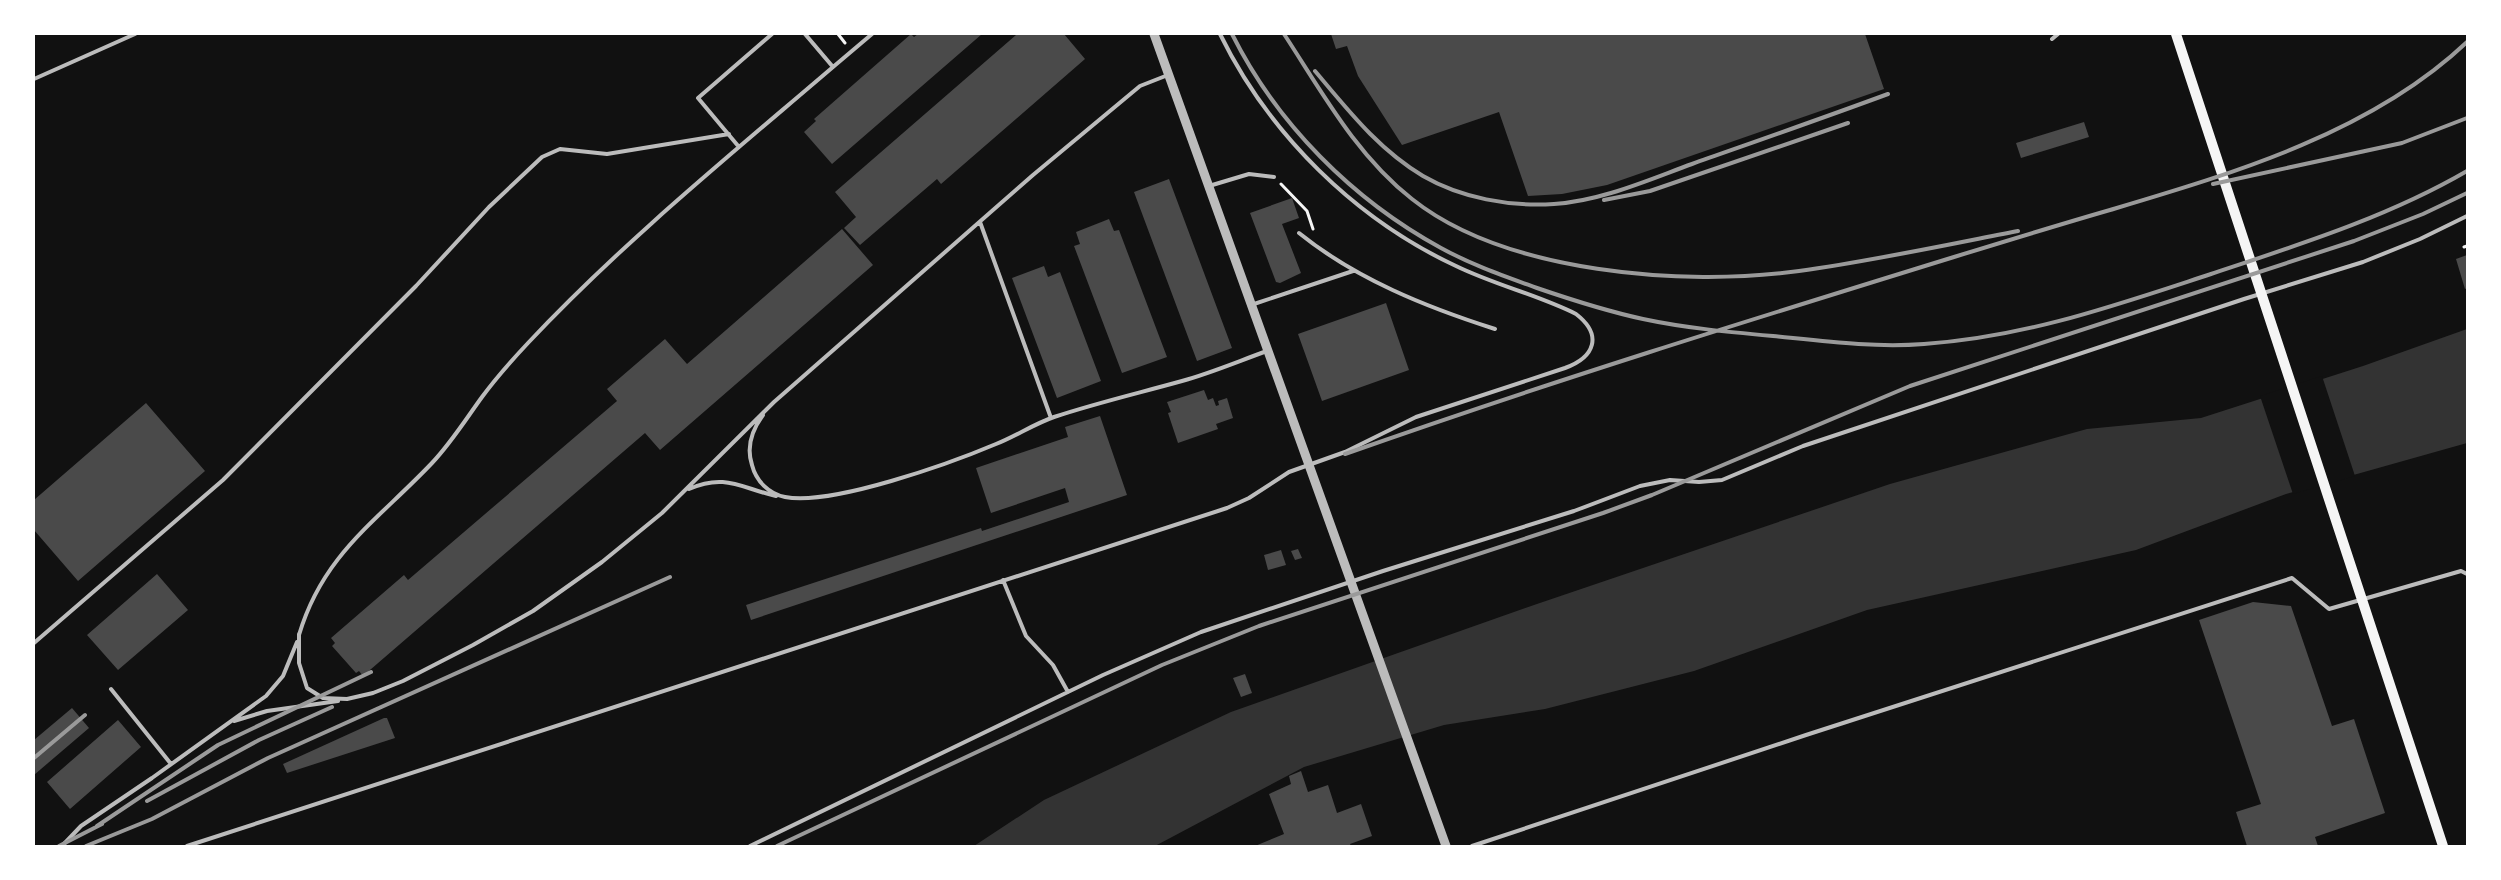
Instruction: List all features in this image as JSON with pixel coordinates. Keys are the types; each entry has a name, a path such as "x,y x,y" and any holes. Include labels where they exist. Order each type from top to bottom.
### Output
{"main road":[{"path":"2176,34 2443,846"}],"street":[{"path":"1154,34 1446,846"}],"lane":[{"path":"34,79 135,34"},
{"path":"739,147 698,98 772,34"},
{"path":"805,34 833,67"},
{"path":"62,846 81,826 255,705 279,683 291,660 312,597 334,563 367,525 441,453 484,395 527,344 664,211 872,34"},
{"path":"187,846 1227,508 1249,498 1285,475 1345,452 1416,417 1580,362 1589,354 1591,335 1586,323 1576,314 1447,262 1386,226 1352,199 1313,164 1268,113 1248,85 1220,34"},
{"path":"2052,39 2058,34"},
{"path":"214,732 236,720 256,713 328,704 383,690 433,667 533,611 618,550 681,495 774,402 980,222 1140,86 1168,75"},
{"path":"34,643 223,480 416,286 489,207 542,157 564,148 592,153 614,153 729,134"},
{"path":"1209,186 1249,174 1274,177"},
{"path":"750,846 1168,645 1239,618 1574,511 1640,486 1670,480 1706,482 1733,476 1803,446 2244,298 2362,262 2420,239 2467,216"},
{"path":"980,222 1051,418"},
{"path":"1299,233 1354,271 1429,306 1495,329"},
{"path":"1251,305 1354,271"},
{"path":"681,495 700,485 725,481 785,497 833,495 864,488 987,448 1051,418 1112,398 1182,381 1268,351"},
{"path":"774,402 755,428 750,440 750,459 762,484 785,497"},
{"path":"1472,846 1806,735 2292,578 2328,609 2461,571 2467,574"},
{"path":"1003,580 1026,636 1053,665 1068,692"},
{"path":"299,634 300,669 305,684 311,691 319,697 331,700 362,696"},
{"path":"111,689 171,764"}],"path":[{"path":"1274,177 1307,211 1312,222 1314,245"}],"shaded area":[{"path":"2467,329 2467,443 2286,494 2136,550 1867,610 1694,671 1545,709 1444,725 1304,767 1155,846 974,846 1044,800 1231,712 1534,605 1890,484 2087,429 2201,418 2363,366"}],"pier":[{"path":"2322,376 2355,476 2293,494 2260,396"}],"building":[{"path":"911,34 914,37 918,34 982,34 832,164 804,132 816,121 814,119"},
{"path":"1015,34 1064,34 1085,59 941,184 937,179 860,245 844,228 856,217 835,192"},
{"path":"1331,34 1865,34 1884,89 1607,185 1562,194 1528,196 1499,112 1402,145 1358,76 1347,46 1336,49"},
{"path":"2084,122 2089,137 2021,158 2016,143"},
{"path":"1169,179 1232,348 1197,361 1134,192"},
{"path":"1292,198 1299,218 1282,224 1301,273 1280,283 1276,282 1250,213"},
{"path":"1109,219 1114,231 1119,230 1167,357 1122,373 1074,246 1080,244 1076,232"},
{"path":"842,229 873,265 660,450 645,433 363,676 359,671 356,673 332,646 335,643 331,638 404,575 408,580 617,401 607,389 665,339 687,364"},
{"path":"2467,255 2467,288 2465,289 2456,259"},
{"path":"1044,266 1048,277 1060,272 1101,381 1057,398 1012,278"},
{"path":"1386,303 1409,370 1322,401 1298,334"},
{"path":"1204,390 1208,400 1213,398 1216,406 1219,405 1218,401 1227,398 1233,418 1216,424 1218,429 1178,443 1168,413 1171,412 1167,402"},
{"path":"146,403 205,471 78,581 34,530 34,500"},
{"path":"1100,416 1127,495 751,620 746,605 981,528 982,531 1069,502 1065,488 991,513 976,468 1068,437 1065,427"},
{"path":"1298,549 1302,558 1295,560 1291,551"},
{"path":"1281,550 1286,565 1268,570 1264,555"},
{"path":"157,574 188,610 118,670 87,635"},
{"path":"2253,602 2291,606 2332,726 2354,719 2385,813 2315,837 2318,846 2247,846 2236,812 2261,804 2199,620"},
{"path":"1245,674 1252,693 1241,697 1233,678"},
{"path":"72,708 89,728 34,775 34,740"},
{"path":"387,718 395,738 287,773 283,764"},
{"path":"118,720 141,747 70,809 47,782"},
{"path":"1301,771 1308,792 1328,785 1337,813 1361,804 1372,836 1350,844 1351,846 1255,846 1284,834 1269,794 1291,784 1289,776"}],"railway":[{"path":"1232,34 1250,67 1271,99 1320,157 1348,183 1409,229 1441,248 1476,265 1563,297 1643,319 1724,331 1848,343 1905,345 1962,340 2035,327 2105,308 2309,241 2406,202 2467,171"},
{"path":"1284,34 1341,122 1392,182 1412,199 1451,224 1496,244 1545,259 1597,269 1651,275 1753,276 1854,262 2018,231"},
{"path":"1345,454 1648,352 2157,196 2252,165 2345,125 2388,101 2429,74 2467,42"},
{"path":"1315,71 1378,141 1392,154 1423,176 1438,184 1470,195 1503,202 1537,205 1572,202 1607,194 1888,94"},
{"path":"2213,184 2402,143 2467,118"},
{"path":"1604,200 1650,191 1848,123"},
{"path":"777,846 1162,665 1259,626 1603,513 1652,495 1910,386 2354,241 2423,214 2467,193"},
{"path":"86,846 152,819 268,758 670,577"},
{"path":"97,826 218,745 371,672"},
{"path":"147,801 259,740 332,707"},
{"path":"34,758 85,715"},
{"path":"59,846 102,824"}]}
